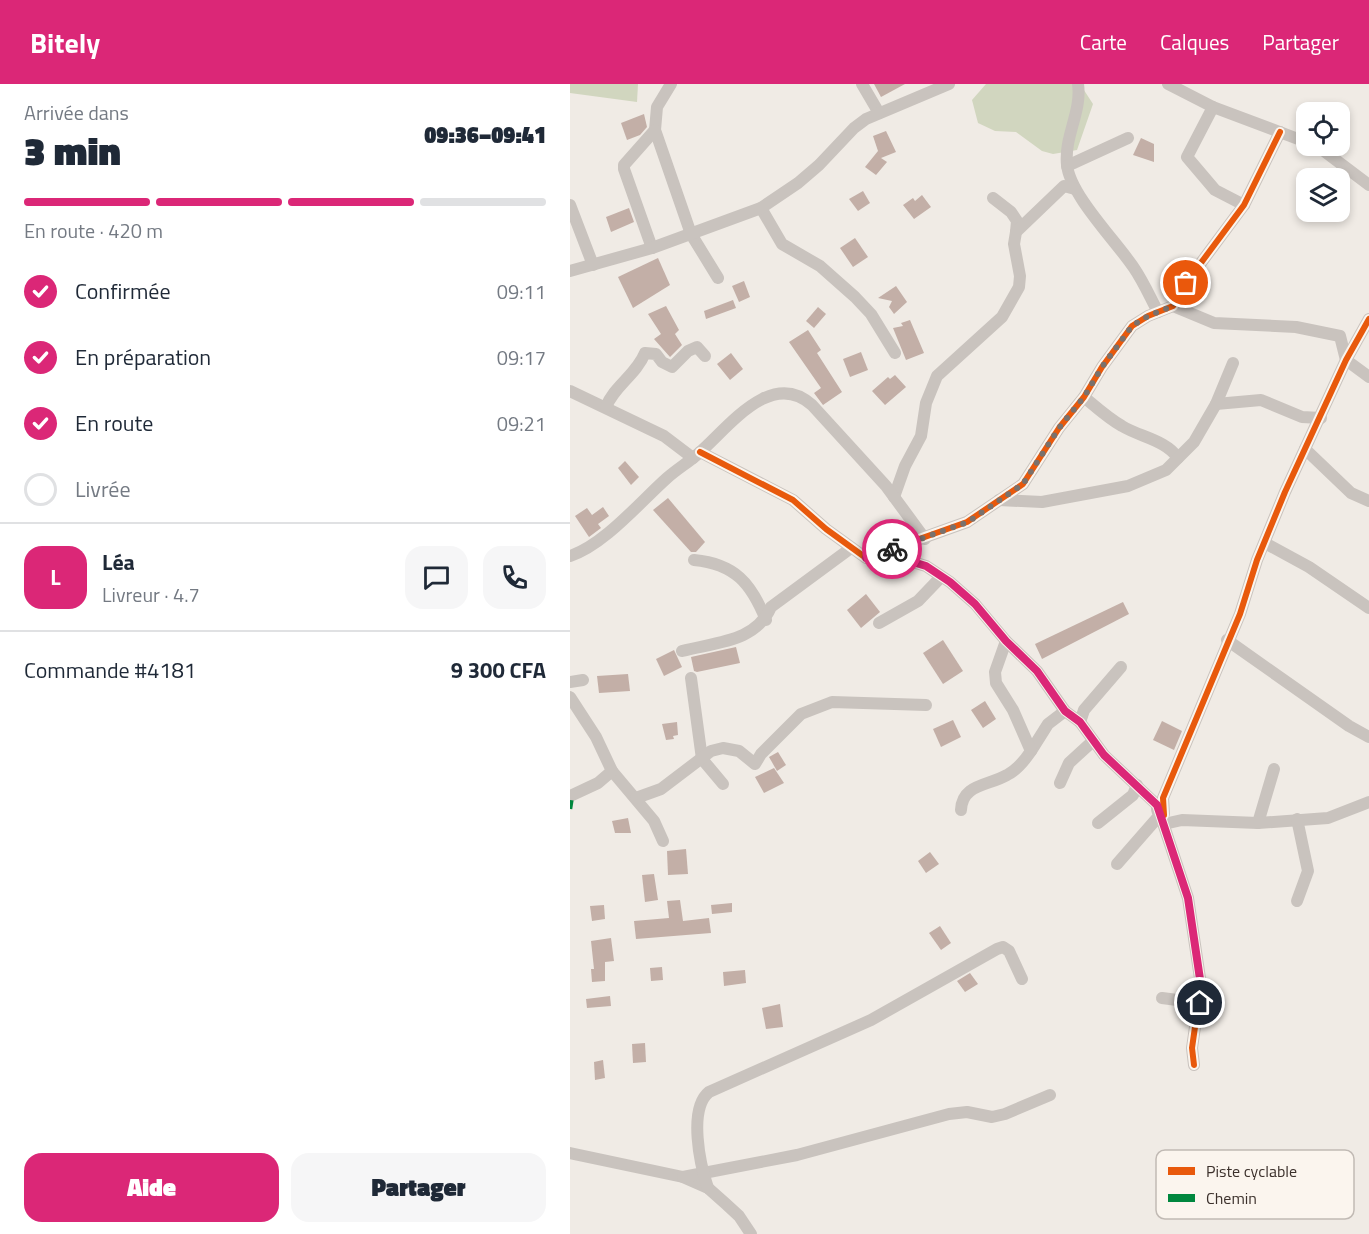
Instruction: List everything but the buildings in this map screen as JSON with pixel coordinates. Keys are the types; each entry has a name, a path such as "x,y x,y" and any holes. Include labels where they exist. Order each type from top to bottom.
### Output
{"street":[{"path":"671,84 657,107 655,130 691,234 718,278"},
{"path":"862,84 879,112"},
{"path":"570,271 652,248 761,208 798,183 819,165 854,128 879,112 949,84"},
{"path":"1078,84 1080,99 1068,143 1067,166 1075,189 1135,270 1158,312"},
{"path":"1168,84 1213,107 1296,138"},
{"path":"1213,107 1187,157 1215,190 1244,205"},
{"path":"652,248 624,165 655,130"},
{"path":"866,558 968,522 1023,484 1059,428 1084,397 1102,367 1132,326 1173,306 1186,283 1244,205 1280,132"},
{"path":"1067,166 1128,138"},
{"path":"1331,156 1369,185"},
{"path":"1016,232 1064,186 1075,189"},
{"path":"894,497 905,466 921,436 926,403 937,376 1002,317 1019,287 1020,276 1014,244 1017,221 1011,212 993,198"},
{"path":"570,205 594,265"},
{"path":"761,208 782,244 820,266 855,297 871,314 896,353"},
{"path":"1173,306 1214,323 1296,327 1340,336 1346,360 1369,377"},
{"path":"1164,824 1163,798 1227,640 1240,614 1285,492 1346,360 1369,319"},
{"path":"606,407 610,397 640,364 645,353 656,354 662,362 672,367 688,351 697,347 705,356"},
{"path":"999,500 1042,502 1128,486 1166,470 1194,442 1216,404 1233,363"},
{"path":"570,391 793,500 866,558 903,559 926,566 950,582 975,604 1006,641 1037,671 1065,711 1080,722 1104,755 1157,805 1188,898 1201,986 1192,1048 1194,1065"},
{"path":"570,556 607,531 750,407 776,394 790,392 802,396 812,405 894,497 925,539"},
{"path":"1084,397 1120,425 1170,447 1178,458"},
{"path":"1216,404 1261,400 1302,417 1321,418"},
{"path":"1305,449 1351,493 1369,501"},
{"path":"1265,543 1310,567 1369,608"},
{"path":"682,651 743,637 766,620 771,607 851,548"},
{"path":"694,560 716,562 743,580 756,597 766,620"},
{"path":"879,624 918,602 941,577"},
{"path":"1227,640 1349,726 1369,737"},
{"path":"1006,641 995,672 996,683 1013,710 1031,751"},
{"path":"1080,722 1084,710 1121,667"},
{"path":"691,678 702,759 723,784"},
{"path":"570,682 583,680"},
{"path":"570,697 596,737 612,771 654,820 663,842"},
{"path":"636,798 661,789 711,751 723,748 739,751 755,764 761,754 801,714 832,702 926,705"},
{"path":"961,810 962,800 968,791 1009,775 1025,760 1048,724 1065,711"},
{"path":"1060,783 1069,763 1093,741"},
{"path":"1258,823 1275,769"},
{"path":"570,796 598,783 612,771"},
{"path":"1098,823 1132,795 1137,785"},
{"path":"1164,824 1182,820 1258,823 1328,818 1369,802"},
{"path":"1117,864 1159,816 1157,805"},
{"path":"1297,901 1308,871 1298,819"},
{"path":"708,1188 703,1173 698,1137 698,1113 701,1101 710,1092 871,1020 997,949 1003,947 1009,951 1022,979"},
{"path":"1162,998 1200,1003"},
{"path":"683,1177 796,1155 949,1114 967,1112 992,1117 1005,1114 1050,1095"},
{"path":"570,1153 683,1177 708,1188 739,1216 751,1234"}],"green space":[{"path":"570,84 638,84 637,102 570,93"},
{"path":"986,84 1080,84 1093,104 1077,150 1053,154 1042,151 1016,132 995,131 978,123 972,100"}],"marked path":[{"path":"570,809 572,796"}],"cycle path":[{"path":"877,554 967,522 1023,484 1059,428 1084,397 1102,367 1132,326 1148,316 1173,306 1186,283 1244,205 1280,132"},
{"path":"1164,815 1163,798 1240,614 1257,560 1285,492 1346,360 1369,319"},
{"path":"700,452 793,500 826,529 866,558 903,559 926,566 950,582 975,604 1006,641 1037,671 1065,711 1080,722 1104,755 1157,805 1188,898 1201,985 1192,1048 1194,1065"}],"way so far":[{"path":"892,549 968,522 1023,484 1059,428 1084,397 1102,367 1132,326 1148,316 1173,306 1186,283"}],"route":[{"path":"892,549 866,558 903,559 926,566 950,582 975,604 1006,641 1037,671 1065,711 1080,722 1104,755 1157,805 1188,898 1201,986 1200,1003"}]}
